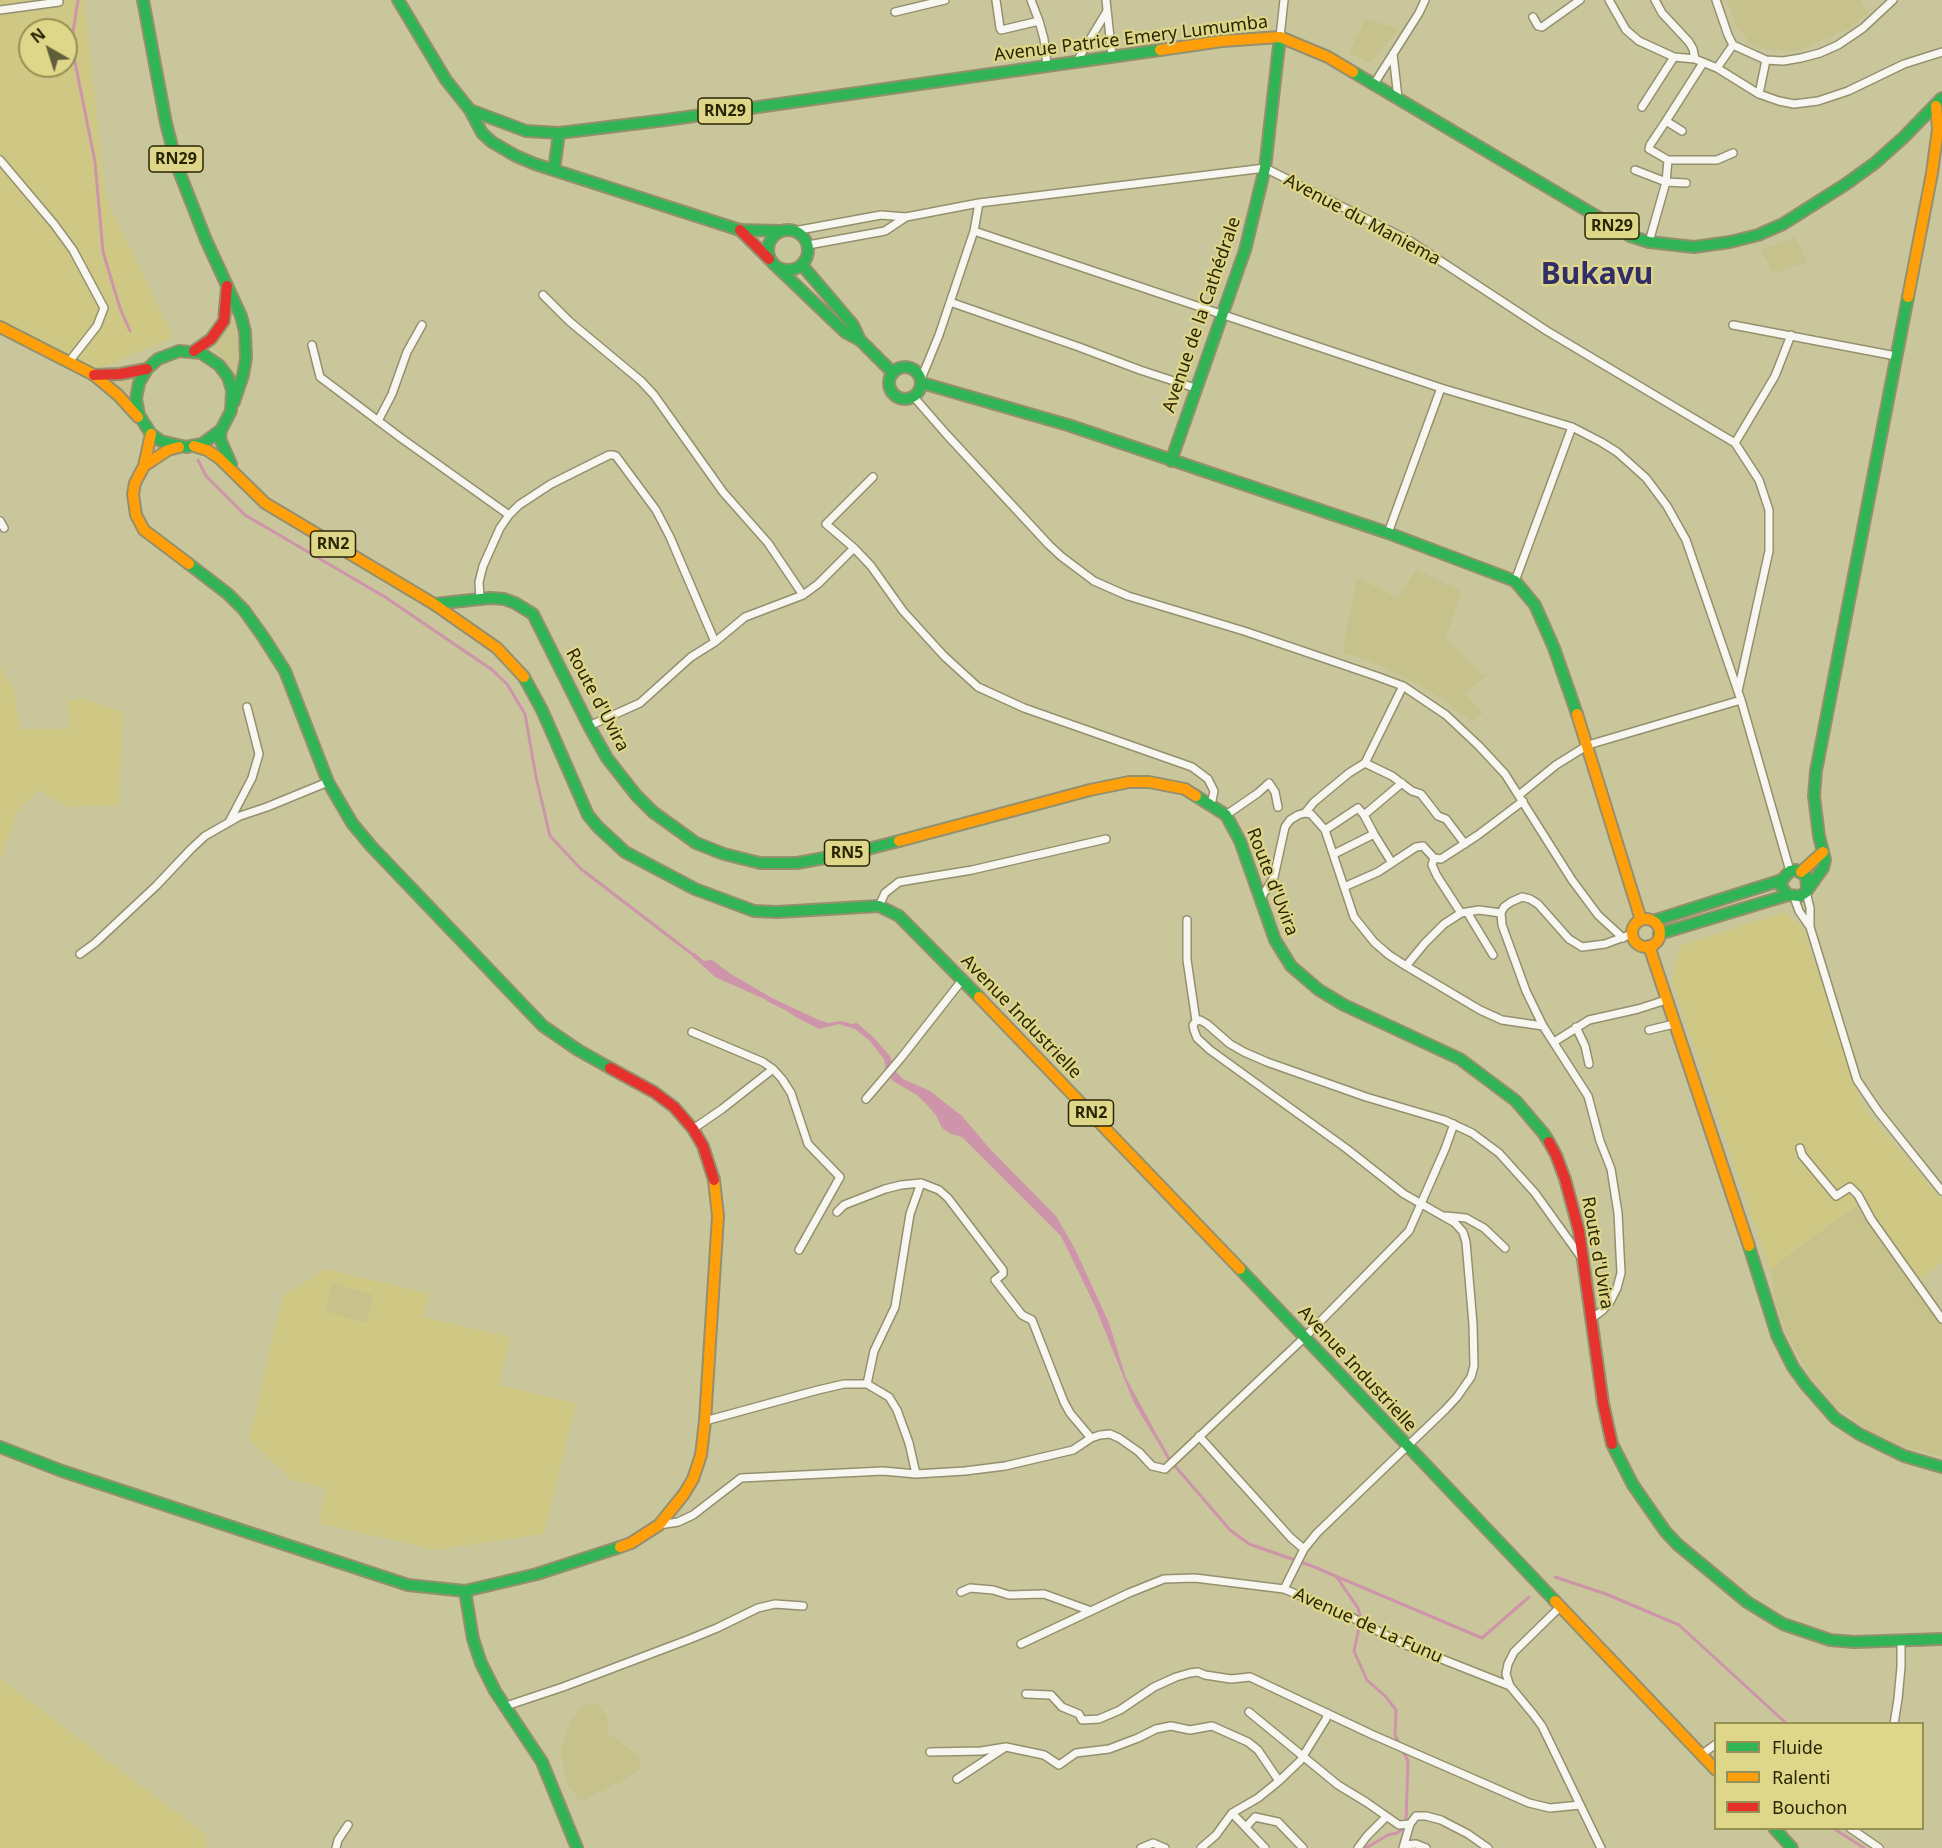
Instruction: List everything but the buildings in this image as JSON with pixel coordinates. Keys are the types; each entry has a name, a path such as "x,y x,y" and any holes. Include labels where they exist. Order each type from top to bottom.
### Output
{"main road":[{"name":"RN29","path":"143,0 166,123 177,166 206,240 241,316 245,332 246,358 243,375 232,405"},
{"name":"Avenue Patrice Emery Lumumba","path":"398,0 446,80 471,110 526,131 559,133 666,120 1222,41 1280,37 1328,57 1612,227 1649,242 1695,247 1758,235 1783,224 1875,163 1939,102"},
{"name":"Avenue de la Cathédrale","path":"1171,461 1245,250 1265,168 1280,37"},
{"path":"1659,934 1791,896 1800,896 1823,868 1825,860 1815,814 1816,771 1932,173 1939,102"},
{"path":"471,110 482,133 492,142 516,156 740,231 794,231 802,235 808,245 806,260 802,265 788,270 773,263"},
{"path":"554,170 559,133"},
{"path":"740,231 845,332 860,340 892,373"},
{"path":"773,263 768,244 782,231"},
{"path":"802,265 853,325 860,340"},
{"name":"RN29","path":"194,351 211,339 224,321 227,283"},
{"path":"0,327 94,375 118,395 151,434 161,441 179,447"},
{"path":"144,425 139,415 136,399 139,383 147,369 165,355 179,351 194,351 214,360 224,370 232,390 232,405 229,418 221,429 209,440 194,446 168,450 144,466"},
{"path":"906,366 916,370 921,381 919,392 904,399 894,394 889,384 892,373 906,366"},
{"path":"94,375 120,374 147,369"},
{"path":"921,381 1010,407 1388,534 1515,581 1535,605 1554,648 1588,746 1641,920"},
{"name":"RN2","path":"221,429 220,439 224,451 238,476"},
{"path":"0,1447 62,1471 408,1585 465,1591 537,1574 631,1543 658,1526 684,1494 693,1479 701,1455 718,1216 716,1189 703,1146 693,1129 674,1107 654,1092 578,1050 543,1026 371,846 352,823 328,782 285,671 264,638 244,610 228,594 144,530 136,515 133,494 135,483 144,466 151,434"},
{"name":"RN2","path":"194,446 207,450 219,458 254,494 265,502 434,604 497,648 524,677 542,710 588,814 598,827 625,852 695,889 754,910 777,912 879,906"},
{"name":"Route d'Uvira","path":"434,604 504,599 533,614 589,726 611,764 653,812 696,843 724,854 759,863 797,863 852,853 1090,790 1130,782 1149,782 1185,789 1226,815 1240,841 1275,939 1291,966 1319,990 1344,1005 1461,1059 1498,1086 1530,1116 1544,1134 1556,1155 1565,1179 1579,1232 1603,1403 1612,1443 1633,1485 1677,1544 1747,1602 1783,1624 1830,1640 1854,1642 1942,1639"},
{"path":"1653,921 1658,927 1659,934 1656,942 1649,946 1637,943 1627,936 1641,920 1653,921 1802,872 1823,852"},
{"path":"1802,872 1808,882 1807,890"},
{"path":"1786,876 1781,886 1791,896"},
{"name":"Avenue Industrielle","path":"879,906 899,916 963,980 1701,1755"},
{"path":"1649,946 1777,1335 1793,1367 1835,1418 1859,1434 1904,1456 1942,1467"},
{"path":"465,1591 473,1639 481,1663 495,1691 542,1762 577,1848"},
{"name":"RN2","path":"1701,1755 1714,1768"},
{"path":"1776,1830 1792,1848"}],"street":[{"path":"895,12 945,0"},
{"path":"996,0 1001,30 1039,21"},
{"path":"1031,0 1044,39 1047,65"},
{"path":"1106,0 1112,56"},
{"name":"Avenue de la Cathédrale","path":"1280,37 1284,0"},
{"path":"1374,84 1425,0"},
{"path":"1533,17 1538,26 1542,27 1580,0"},
{"path":"1609,0 1626,30 1639,41 1674,57 1695,59 1717,68 1759,94 1794,104 1818,101 1848,91 1904,64 1942,52"},
{"path":"1655,0 1662,13 1689,42 1695,59"},
{"path":"1716,0 1733,45 1766,60 1784,61 1802,58 1838,45 1863,28 1893,0"},
{"path":"0,10 58,2"},
{"path":"1077,61 1107,11"},
{"path":"1717,68 1733,45"},
{"path":"1393,54 1398,98"},
{"path":"1642,107 1674,57"},
{"path":"1759,94 1766,60"},
{"path":"1702,63 1649,149 1668,160 1717,160 1733,153"},
{"path":"1666,121 1682,131"},
{"path":"0,160 74,250 104,308 97,326 68,363"},
{"path":"1649,242 1666,182 1668,160"},
{"name":"Avenue du Maniema","path":"794,231 882,215 906,217 979,203 1265,168 1410,242 1547,331 1735,443 1759,480 1769,510 1770,551 1738,691"},
{"path":"1635,170 1666,182 1686,183"},
{"path":"921,381 974,231 979,203"},
{"path":"808,245 885,231 906,217"},
{"path":"974,231 1441,388 1572,427 1617,452 1646,478 1667,506 1686,540 1741,700 1786,876"},
{"path":"543,295 569,321 641,381 654,395 723,492 773,550 803,595"},
{"path":"950,302 1195,388"},
{"path":"378,422 392,394 407,352 422,325"},
{"path":"1734,325 1896,356"},
{"path":"1735,443 1775,376 1791,335"},
{"path":"312,345 320,377 378,422 508,514"},
{"path":"1388,534 1441,388"},
{"path":"913,396 1049,545 1094,581 1128,596 1244,631 1403,686 1446,715 1505,774 1572,880 1599,915 1627,936"},
{"path":"1515,581 1572,427"},
{"path":"480,599 479,582 483,566 508,514 551,484 609,455 616,456 656,510 715,642"},
{"path":"873,477 826,524 871,566 903,611 944,656 978,687 1024,708 1192,766 1205,776 1214,791 1211,805"},
{"path":"589,726 640,703 691,657 715,642 745,617 803,595 818,584 854,548"},
{"path":"1305,813 1314,802 1365,763 1403,686"},
{"path":"1344,887 1378,872 1412,849 1423,846 1434,858 1441,859 1465,844 1521,798 1556,765 1588,746 1741,700"},
{"path":"229,822 252,778 259,754 247,707"},
{"path":"1365,763 1421,794 1438,816 1446,819 1465,844"},
{"path":"80,954 95,943 156,886 205,836 240,816 328,782"},
{"path":"1226,815 1258,793 1268,783 1275,792 1278,807"},
{"path":"1364,815 1402,783"},
{"path":"1325,830 1358,808 1392,863"},
{"path":"1261,898 1274,877 1285,827 1298,815 1311,814 1325,830 1354,917 1362,930 1389,955 1490,1015 1502,1020 1543,1026"},
{"path":"1334,854 1374,834"},
{"path":"879,906 885,893 899,882 972,870 1106,839"},
{"path":"1434,858 1432,865 1437,876 1493,955"},
{"path":"1807,890 1810,927 1857,1080 1878,1111 1942,1191"},
{"path":"1791,896 1810,927"},
{"path":"1592,1318 1610,1302 1621,1273 1614,1183 1588,1096 1543,1026 1522,981 1502,925 1501,913 1504,907 1522,897 1538,904 1569,939 1582,947 1605,944 1627,936"},
{"path":"1406,966 1444,924 1464,913 1479,910 1501,913"},
{"path":"1187,920 1187,960 1196,1021 1193,1025 1197,1038 1404,1194 1455,1223 1463,1232 1466,1242 1473,1324 1474,1366 1471,1377 1457,1397 1317,1533 1304,1549 1284,1589"},
{"path":"866,1099 963,980"},
{"path":"1554,1042 1589,1020 1666,1000"},
{"path":"1196,1021 1200,1020 1207,1024 1230,1044 1267,1062 1366,1097 1454,1124 1472,1133 1500,1153 1535,1193 1582,1259"},
{"path":"1649,1030 1674,1024"},
{"path":"1576,1027 1590,1064"},
{"path":"692,1032 763,1062 773,1069 790,1093 808,1144 840,1177 799,1250"},
{"path":"693,1129 773,1069"},
{"path":"658,1526 678,1522 693,1515 741,1478 883,1471 915,1473 965,1471 1005,1466 1062,1454 1100,1435 1110,1434 1139,1452 1152,1466 1165,1469 1305,1337 1409,1231 1454,1124"},
{"path":"1800,1148 1802,1155 1836,1196 1850,1187 1858,1195 1871,1219 1942,1319"},
{"path":"867,1384 874,1352 895,1307 910,1214 921,1183"},
{"path":"837,1212 844,1205 901,1185 921,1183 939,1190 948,1198 1003,1270 1003,1274 995,1280 1022,1315 1032,1320 1064,1402 1070,1413 1091,1438"},
{"path":"1443,1216 1466,1218 1484,1228 1505,1248"},
{"path":"705,1421 844,1384 867,1384 889,1397 897,1410 909,1443 915,1473"},
{"path":"1199,1436 1291,1538 1304,1549"},
{"name":"Avenue de La Funu","path":"1021,1644 1164,1579 1195,1578 1284,1589 1351,1617 1401,1643 1510,1686"},
{"path":"961,1592 970,1588 993,1590 1009,1595 1044,1594 1090,1611"},
{"path":"506,1707 563,1688 690,1639 758,1608 775,1604 803,1606"},
{"path":"1560,1607 1514,1652 1506,1674 1510,1686 1542,1726 1601,1848"},
{"path":"1894,1722 1901,1641"},
{"path":"1026,1694 1051,1695 1062,1707 1079,1714 1082,1720 1099,1719 1120,1710 1154,1687 1176,1677 1198,1672 1231,1679 1250,1677 1396,1746 1529,1803 1560,1809 1580,1806"},
{"path":"1249,1712 1338,1785 1386,1817 1405,1825"},
{"path":"1201,1848 1216,1835 1232,1813 1258,1798 1280,1781 1303,1758 1326,1719 1327,1713"},
{"path":"930,1752 981,1751 1006,1747 1044,1755 1059,1765 1076,1753 1109,1749 1156,1729 1170,1726 1190,1730 1212,1726 1248,1742 1258,1750 1280,1781"},
{"path":"1701,1755 1714,1745"},
{"path":"957,1779 1006,1747"},
{"path":"1232,1813 1265,1848"},
{"path":"1426,1848 1416,1844 1403,1846 1405,1825 1416,1816 1441,1820 1488,1848"},
{"path":"1246,1827 1255,1817 1278,1822 1304,1848"},
{"path":"1358,1848 1386,1817"},
{"path":"336,1848 338,1840 348,1825"},
{"path":"1853,1830 1880,1848"},
{"path":"1141,1848 1153,1843 1165,1848"}],"shaded area":[{"path":"0,0 84,0 106,199 173,337 110,365 102,365 94,383 0,332"},
{"path":"1727,0 1861,0 1868,14 1848,29 1798,51 1767,49 1750,43 1736,26"},
{"path":"1366,18 1398,30 1370,63 1349,52"},
{"path":"1795,237 1807,262 1773,274 1761,250"},
{"path":"233,319 239,353 235,378 227,363 211,346 224,333"},
{"path":"136,378 132,397 113,384 114,382"},
{"path":"1416,569 1461,591 1445,637 1483,675 1495,669 1465,693 1483,713 1473,721 1422,686 1370,661 1343,653 1357,578 1399,598"},
{"path":"0,666 14,689 20,729 70,729 68,700 80,698 123,712 119,805 68,807 38,790 17,812 0,861"},
{"path":"1784,912 1803,928 1863,1107 1942,1200 1942,1263 1915,1282 1858,1204 1770,1269 1672,981 1680,946"},
{"path":"695,953 704,961 712,960 772,998 819,1020 828,1023 842,1021 857,1023 890,1056 895,1071 903,1079 930,1091 962,1116 990,1149 1056,1216 1075,1249 1109,1323 1126,1378 1161,1442 1160,1446 1134,1403 1095,1306 1061,1236 962,1137 942,1128 936,1115 917,1095 893,1081 886,1072 884,1059 870,1041 855,1029 839,1024 819,1029 780,1006 715,977 692,956"},
{"path":"1858,1204 1942,1319 1942,1456 1909,1449 1869,1431 1833,1404 1808,1373 1785,1331 1773,1293 1773,1277 1770,1269"},
{"path":"325,1269 429,1293 423,1317 510,1337 499,1385 576,1403 544,1534 436,1550 318,1523 326,1488 292,1480 249,1439 283,1296"},
{"path":"333,1283 374,1295 367,1323 325,1311"},
{"path":"0,1679 205,1834 207,1848 0,1848"},
{"path":"597,1703 607,1717 608,1733 639,1756 641,1769 580,1802 567,1783 560,1750 577,1711 586,1705"}],"waterway":[{"path":"78,0 73,32 73,52 95,162 103,252 120,308 130,331"},
{"path":"198,460 206,476 245,515 385,597 491,669 507,684 525,714 536,777 550,836 581,869 696,957"},
{"path":"768,1000 784,1008"},
{"path":"1159,1441 1169,1459 1230,1530 1249,1544 1312,1566 1482,1638 1529,1597"},
{"path":"1336,1576 1358,1608 1361,1619 1354,1651 1367,1680 1386,1697 1396,1710 1395,1735 1408,1761 1404,1828 1366,1848"},
{"path":"1555,1577 1606,1594 1679,1625 1785,1722"},
{"path":"1836,1830 1864,1848"}],"traffic: fast":[{"path":"143,0 166,123 177,166 206,240 241,316 245,332 246,358 234,402"},
{"path":"398,0 446,80 470,110 526,131 559,133 666,120 1160,50"},
{"path":"1171,461 1245,250 1265,168 1280,37"},
{"path":"1353,72 1630,236 1649,242 1694,247 1758,235 1783,224 1875,163 1942,98"},
{"path":"470,110 482,133 492,142 535,164 740,230 782,231"},
{"path":"554,170 559,133"},
{"path":"788,230 796,231 802,236 807,242 808,250 807,258 802,264 796,269 788,270 780,269 774,264 769,258 768,250 769,242 774,236 780,231 788,230"},
{"path":"802,265 853,325 860,340"},
{"path":"777,267 845,332 860,340 893,373"},
{"path":"1659,934 1788,895 1800,896 1806,892 1823,868 1825,860 1819,836 1814,796 1816,771 1908,297"},
{"path":"221,430 202,444 186,447 161,441 151,434 139,415 136,399 139,383 147,369 158,359 179,351 201,353 219,365 228,377 232,390 231,411 221,430 220,439 231,464"},
{"path":"905,367 916,372 921,383 916,394 905,399 894,394 889,383 894,372 905,367"},
{"path":"922,383 1068,425 1388,533 1515,581 1535,605 1554,648 1577,714"},
{"path":"189,564 228,594 244,610 264,638 285,671 328,782 352,823 371,846 543,1026 610,1068"},
{"path":"434,604 490,598 504,599 533,614 607,758 636,795 653,812 696,843 724,854 760,863 797,863 852,853 899,841"},
{"path":"524,677 542,710 588,815 625,852 695,889 754,911 777,912 879,906 899,916 979,997"},
{"path":"1196,796 1226,815 1240,841 1275,940 1291,966 1319,990 1344,1005 1460,1059 1516,1101 1549,1142"},
{"path":"1788,895 1781,886 1782,880 1790,871 1796,870 1806,876 1807,888"},
{"path":"1653,921 1782,880"},
{"path":"1749,1246 1777,1335 1793,1367 1806,1385 1835,1418 1859,1434 1904,1456 1942,1467"},
{"path":"1240,1269 1555,1601"},
{"path":"1612,1444 1633,1485 1665,1531 1677,1544 1747,1602 1783,1624 1830,1640 1854,1642 1942,1639"},
{"path":"0,1447 62,1471 408,1585 465,1591 537,1574 620,1547"},
{"path":"465,1591 473,1639 481,1663 495,1691 542,1762 577,1848"},
{"path":"1776,1830 1792,1848"}],"traffic: slow":[{"path":"1160,50 1222,41 1280,37 1328,57 1353,72"},
{"path":"1908,297 1932,173 1938,129 1936,106"},
{"path":"0,327 94,375 118,395 138,417"},
{"path":"151,434 144,466 135,483 133,494 136,515 144,530 189,564"},
{"path":"194,446 207,450 219,458 265,503 434,604 497,648 524,677"},
{"path":"144,466 168,450 179,447"},
{"path":"1577,714 1641,920"},
{"path":"899,841 1090,790 1129,782 1149,782 1185,789 1196,796"},
{"path":"1801,872 1823,852"},
{"path":"1646,919 1656,923 1660,933 1656,943 1646,947 1636,943 1632,933 1636,923 1646,919"},
{"path":"1649,946 1749,1246"},
{"path":"979,997 1240,1269"},
{"path":"620,1547 631,1543 659,1525 684,1494 693,1479 701,1455 718,1216 714,1180"},
{"path":"1555,1601 1714,1768"}],"traffic: jam":[{"path":"740,230 769,259"},
{"path":"194,351 211,339 224,321 227,286"},
{"path":"94,375 120,374 147,369"},
{"path":"610,1068 654,1092 674,1107 693,1129 703,1146 714,1180"},
{"path":"1549,1142 1565,1179 1579,1231 1603,1403 1612,1444"}],"district":[{"name":"Bukavu","path":"1597,275"}]}
